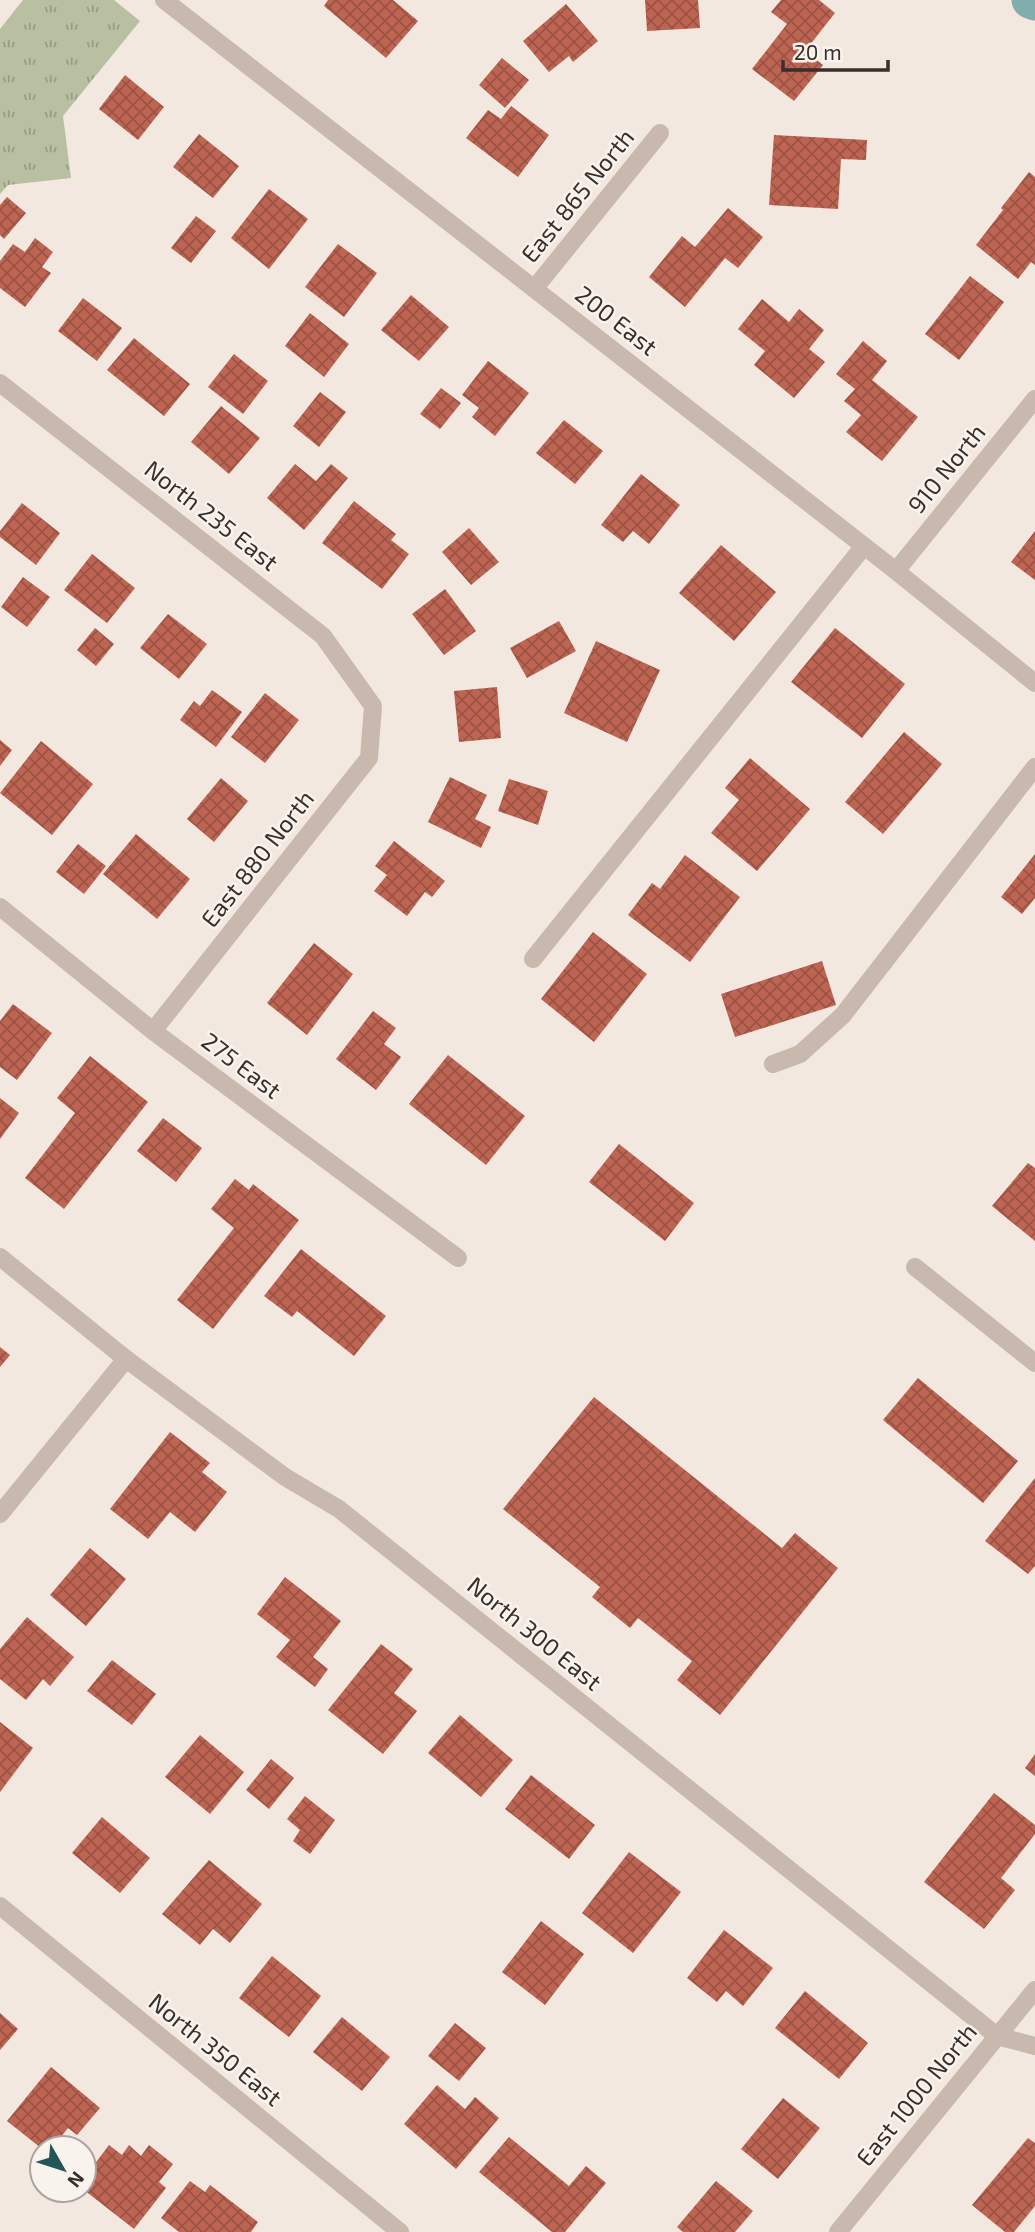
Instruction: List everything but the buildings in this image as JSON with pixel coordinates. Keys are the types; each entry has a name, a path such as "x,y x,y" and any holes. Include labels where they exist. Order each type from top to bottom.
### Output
{"street":[{"name":"200 East","path":"164,0 896,571 1035,683"},
{"name":"East 865 North","path":"534,289 660,133"},
{"name":"North 235 East","path":"0,383 323,636 373,706"},
{"name":"910 North","path":"896,571 1035,399"},
{"path":"533,959 864,546"},
{"name":"East 880 North","path":"153,1031 369,758 373,706"},
{"path":"774,1064 800,1054 843,1015 1035,767"},
{"name":"275 East","path":"0,907 153,1031 458,1258"},
{"name":"North 300 East","path":"0,1257 126,1359 285,1477 339,1509 997,2036 1035,2046"},
{"path":"915,1268 1035,1363"},
{"path":"0,1514 126,1359"},
{"name":"North 350 East","path":"0,1906 400,2232"},
{"name":"East 1000 North","path":"838,2232 1035,1990"}],"green space":[{"path":"23,0 114,0 140,21 63,116 71,178 8,185 0,194 0,29"}],"waterway":[{"path":"1030,0 1035,2"}]}
